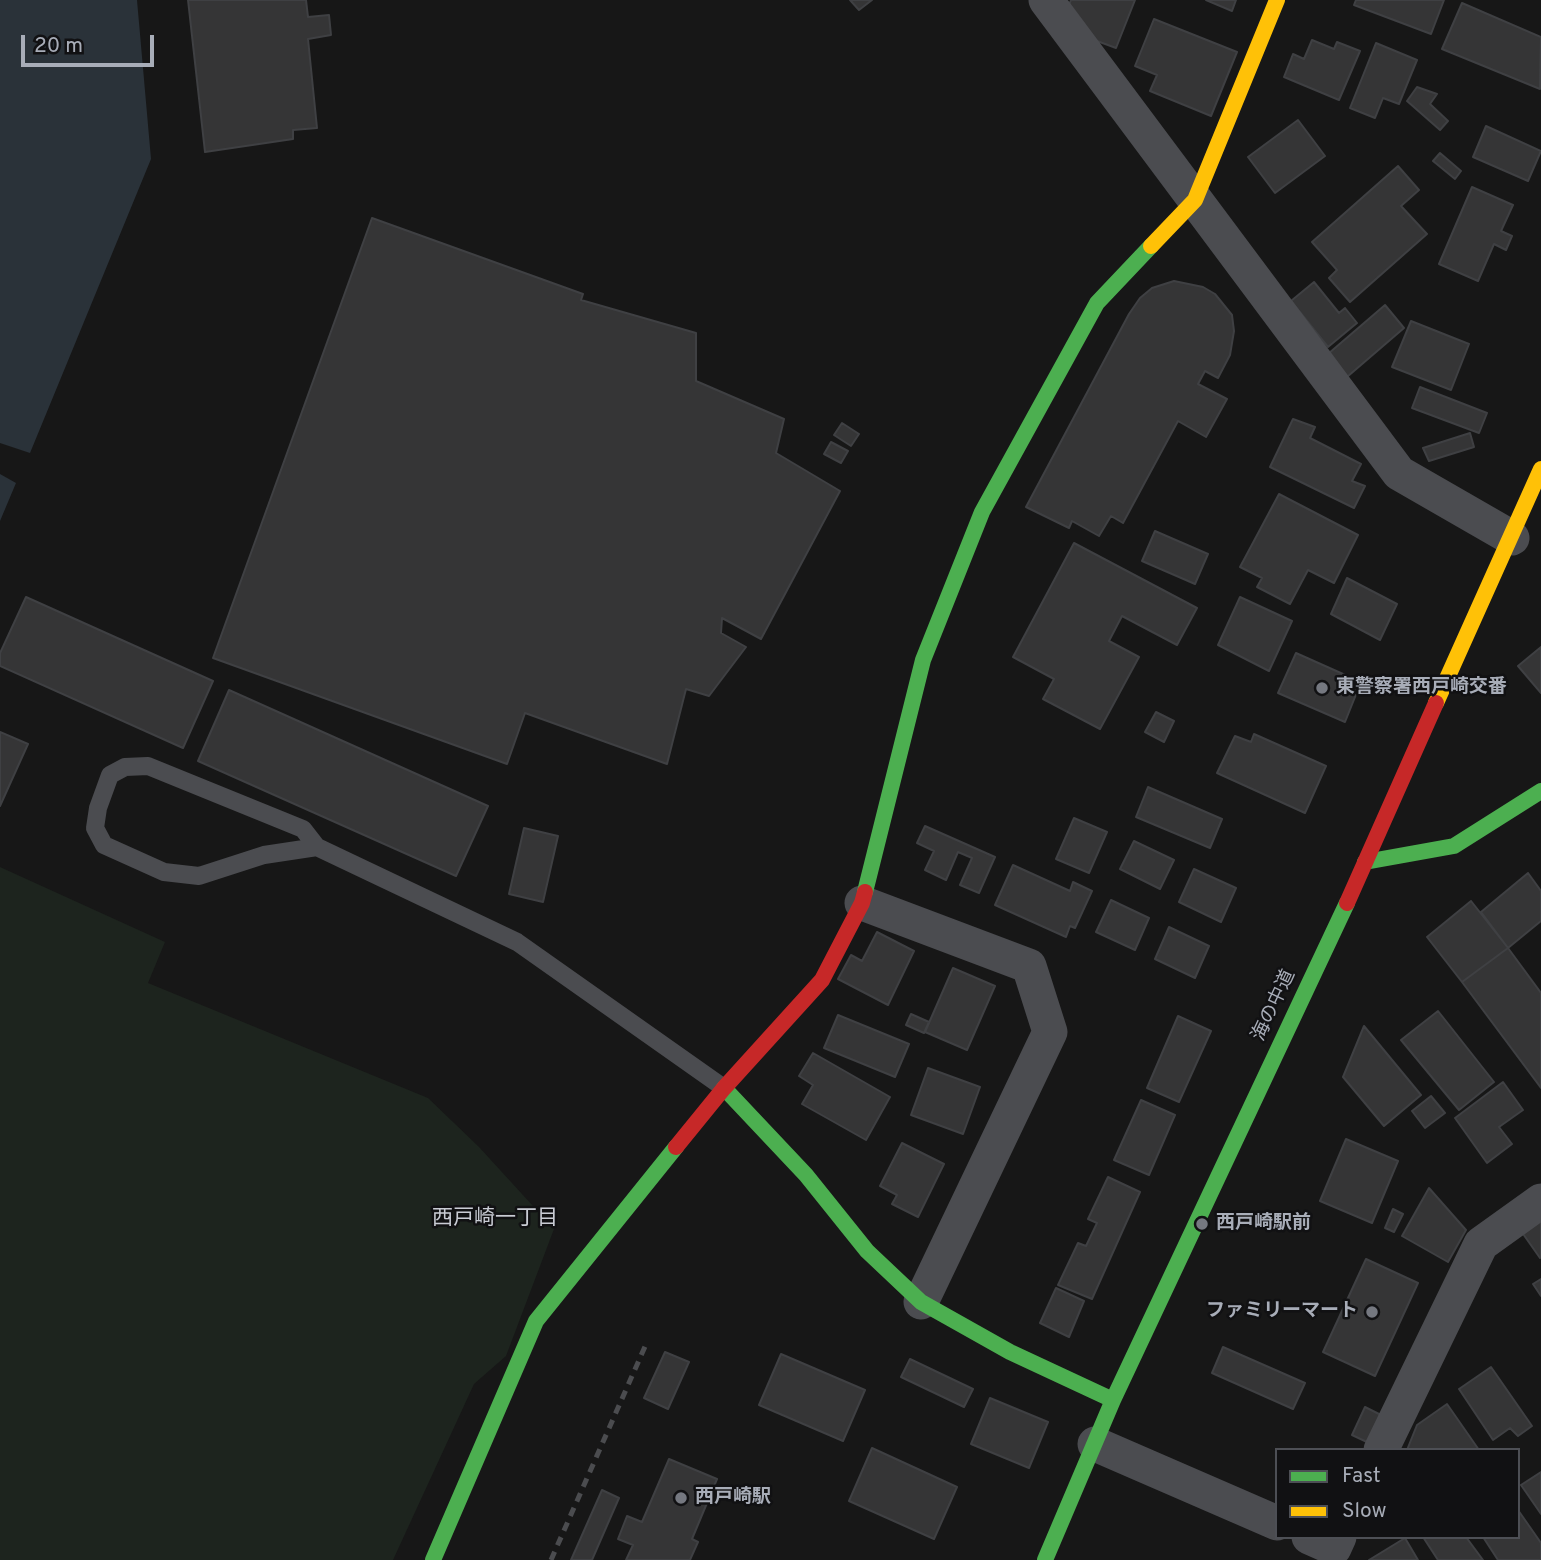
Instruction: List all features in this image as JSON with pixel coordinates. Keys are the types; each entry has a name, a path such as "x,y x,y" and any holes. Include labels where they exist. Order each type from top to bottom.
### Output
{"street":[{"path":"1046,0 1399,472 1512,538"},
{"path":"433,1560 536,1321 724,1088 822,980 862,903 923,660 982,512 1097,303 1195,200 1277,0"},
{"name":"海の中道","path":"1045,1560 1113,1399 1365,862 1541,469"},
{"path":"1365,862 1454,845 1541,791"},
{"path":"862,903 1029,966 1050,1032 921,1302"},
{"path":"724,1088 806,1175 867,1251 921,1302 1010,1352 1113,1399"},
{"path":"1382,1448 1481,1244 1541,1201"},
{"path":"1095,1444 1275,1522"},
{"path":"1314,1539 1334,1548 1338,1539"}],"lane":[{"path":"317,847 264,855 200,876 164,872 104,845 95,828 98,808 110,775 125,767 148,766 303,829 317,847 517,942 724,1088"}],"shaded area":[{"path":"0,0 137,0 151,159 30,453 0,443"},
{"path":"0,474 16,483 0,521"},
{"path":"0,867 165,942 148,983 428,1098 479,1147 554,1229 506,1356 474,1384 393,1560 0,1560"}],"building":[{"path":"188,0 306,0 308,17 329,15 331,35 308,39 317,128 293,130 293,139 205,152"},
{"path":"850,0 872,0 859,10"},
{"path":"1071,0 1135,0 1116,48 1089,38 1067,10"},
{"path":"1206,0 1236,0 1232,11"},
{"path":"1356,0 1444,0 1431,34 1354,5"},
{"path":"1462,3 1541,37 1540,89 1442,49"},
{"path":"1154,19 1237,52 1211,116 1150,91 1157,75 1135,66"},
{"path":"1312,40 1334,49 1337,42 1360,51 1339,100 1284,77 1293,54 1304,59"},
{"path":"1376,43 1417,60 1399,104 1383,98 1375,118 1350,108"},
{"path":"1417,87 1437,94 1430,104 1448,121 1440,130 1407,101"},
{"path":"1298,120 1325,156 1275,193 1248,157"},
{"path":"1486,126 1541,151 1528,181 1473,157"},
{"path":"1440,153 1461,171 1455,179 1433,161"},
{"path":"1398,166 1419,190 1401,206 1427,234 1350,302 1329,278 1337,270 1312,242"},
{"path":"1472,187 1513,205 1501,231 1512,236 1506,250 1494,244 1478,281 1439,264"},
{"path":"372,218 583,294 581,300 696,333 696,381 784,419 776,453 840,491 761,639 722,618 721,633 746,647 709,696 686,689 667,764 525,713 507,764 213,658"},
{"path":"1174,281 1203,287 1215,294 1232,315 1234,331 1230,355 1218,378 1205,371 1198,384 1227,399 1206,437 1178,421 1123,523 1111,516 1099,536 1072,521 1069,528 1026,507 1129,314 1140,298 1152,288"},
{"path":"1314,282 1339,313 1345,308 1357,323 1328,347 1291,301"},
{"path":"1385,305 1404,328 1340,383 1321,360"},
{"path":"1411,321 1469,344 1451,390 1392,367"},
{"path":"1420,387 1487,413 1479,433 1412,408"},
{"path":"1293,419 1315,427 1310,438 1361,464 1352,481 1365,486 1354,508 1270,467"},
{"path":"842,423 859,434 851,446 834,435"},
{"path":"1470,433 1474,447 1429,461 1423,448"},
{"path":"831,442 848,451 841,463 824,454"},
{"path":"1279,494 1358,535 1334,583 1308,570 1290,604 1257,587 1262,578 1240,567"},
{"path":"1155,531 1208,554 1195,584 1142,561"},
{"path":"1074,543 1197,608 1177,645 1122,616 1109,641 1139,657 1100,729 1043,699 1054,679 1013,657"},
{"path":"1347,578 1397,604 1380,640 1331,614"},
{"path":"26,597 213,681 183,748 0,666 0,653"},
{"path":"1240,597 1292,621 1269,671 1218,645"},
{"path":"1541,647 1541,693 1518,666"},
{"path":"1296,653 1361,682 1345,722 1278,693"},
{"path":"229,690 488,806 456,876 198,761"},
{"path":"1156,712 1174,721 1164,742 1145,732"},
{"path":"0,732 28,744 0,806"},
{"path":"1254,734 1326,766 1305,813 1217,773 1235,736 1251,742"},
{"path":"1148,787 1222,819 1210,848 1136,817"},
{"path":"1074,818 1107,832 1089,873 1056,859"},
{"path":"925,826 995,857 979,893 960,885 972,858 958,852 946,880 925,870 934,851 917,843"},
{"path":"524,828 558,836 543,902 509,894"},
{"path":"1134,841 1174,860 1160,889 1120,869"},
{"path":"1013,865 1070,891 1073,882 1092,891 1075,928 1070,926 1066,937 995,905"},
{"path":"1194,869 1236,888 1221,922 1179,902"},
{"path":"1528,873 1541,891 1541,921 1508,948 1481,912"},
{"path":"1111,900 1149,918 1135,950 1096,932"},
{"path":"1471,901 1508,948 1462,982 1427,937"},
{"path":"1169,927 1209,946 1195,978 1155,959"},
{"path":"877,932 914,951 888,1005 838,979 851,955 862,961"},
{"path":"1508,948 1541,993 1541,1088 1462,982"},
{"path":"953,968 995,986 967,1050 925,1032"},
{"path":"1438,1011 1494,1082 1459,1110 1401,1040"},
{"path":"911,1014 929,1022 924,1033 906,1025"},
{"path":"838,1015 909,1044 895,1077 824,1048"},
{"path":"1178,1016 1211,1031 1179,1102 1147,1088"},
{"path":"1364,1026 1421,1095 1384,1126 1343,1077"},
{"path":"813,1053 890,1097 866,1140 802,1104 813,1085 799,1076"},
{"path":"928,1068 980,1087 963,1134 911,1115"},
{"path":"1503,1082 1523,1110 1499,1127 1512,1144 1487,1163 1455,1118"},
{"path":"1431,1096 1445,1113 1425,1128 1412,1111"},
{"path":"1141,1100 1175,1115 1149,1175 1114,1160"},
{"path":"1346,1139 1398,1161 1372,1223 1320,1201"},
{"path":"902,1143 944,1164 918,1217 892,1204 897,1195 880,1186"},
{"path":"1108,1177 1140,1192 1092,1299 1058,1285 1078,1243 1086,1246 1097,1223 1088,1219"},
{"path":"1429,1188 1466,1230 1448,1262 1402,1236"},
{"path":"1393,1209 1403,1214 1394,1232 1385,1228"},
{"path":"1541,1216 1541,1257 1540,1258 1521,1231"},
{"path":"1366,1259 1418,1283 1375,1376 1323,1352"},
{"path":"1541,1279 1541,1296 1533,1284"},
{"path":"1056,1288 1084,1301 1069,1337 1040,1323"},
{"path":"1223,1347 1305,1383 1293,1409 1212,1373"},
{"path":"665,1352 689,1362 668,1409 644,1398"},
{"path":"781,1354 865,1390 843,1441 759,1405"},
{"path":"910,1359 973,1389 964,1407 901,1377"},
{"path":"1491,1367 1532,1426 1518,1436 1510,1428 1493,1440 1459,1389"},
{"path":"990,1398 1048,1422 1029,1468 971,1444"},
{"path":"1447,1404 1478,1448 1408,1448 1417,1425"},
{"path":"1365,1407 1383,1416 1369,1443 1352,1435"},
{"path":"872,1448 957,1487 934,1539 849,1501"},
{"name":"西戸崎駅","path":"669,1459 717,1479 692,1539 698,1542 690,1560 626,1560 633,1545 618,1539 627,1516 642,1522"},
{"path":"1541,1472 1541,1514 1521,1485"},
{"path":"602,1490 619,1498 592,1560 571,1560"},
{"path":"1520,1513 1541,1543 1541,1560 1498,1560 1484,1539 1520,1539"},
{"path":"1406,1539 1418,1560 1369,1560"},
{"path":"1424,1539 1467,1539 1483,1560 1438,1560"}],"railway":[{"path":"551,1560 647,1342"}],"traffic: fast":[{"path":"865,892 923,660 982,512 1097,303 1151,246"},
{"path":"1365,862 1454,846 1541,791"},
{"path":"1045,1560 1113,1400 1347,903"},
{"path":"724,1088 806,1175 867,1251 921,1302 1010,1352 1113,1400"},
{"path":"433,1560 536,1321 676,1147"}],"traffic: slow":[{"path":"1151,246 1195,200 1277,0"},
{"path":"1436,703 1541,469"}],"traffic: jam":[{"path":"1347,903 1436,703"},
{"path":"676,1147 724,1088 822,980 862,903 865,892"}],"place":[{"name":"東警察署西戸崎交番","path":"1322,688"},
{"name":"西戸崎駅前","path":"1202,1224"},
{"name":"ファミリーマート","path":"1372,1312"},
{"name":"西戸崎駅","path":"681,1498"}],"district":[{"name":"西戸崎一丁目","path":"495,1220"}]}
